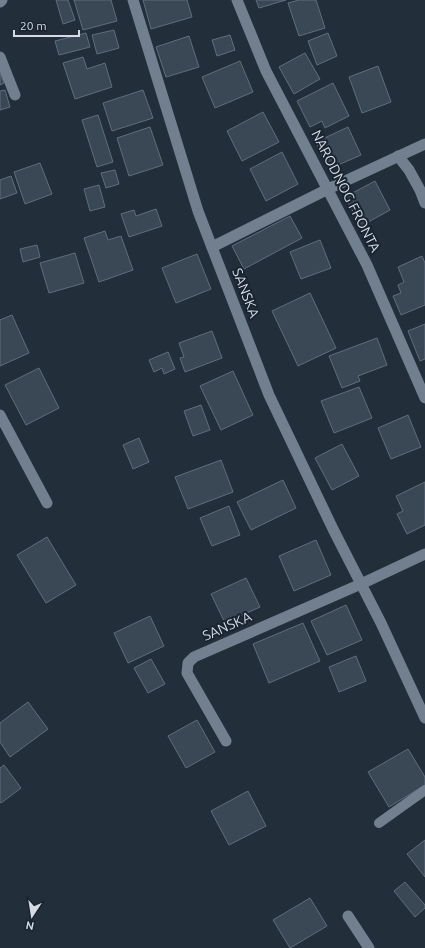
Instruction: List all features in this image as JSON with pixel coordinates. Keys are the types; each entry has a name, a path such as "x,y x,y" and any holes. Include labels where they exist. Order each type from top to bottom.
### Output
{"street":[{"name":"SANSKA","path":"132,0 198,211 270,395 381,623 425,718"},
{"name":"NARODNOG FRONTA","path":"237,0 266,71 367,265 425,398"},
{"path":"0,57 15,95"},
{"path":"212,247 328,189 425,144"},
{"path":"398,156 409,170 425,203"},
{"path":"0,415 48,503"},
{"name":"SANSKA","path":"226,741 187,673 188,663 194,657 361,584 425,554"},
{"path":"348,916 369,948"}],"lane":[{"path":"379,823 425,790"}],"building":[{"path":"56,0 68,0 75,20 63,24"},
{"path":"74,0 111,0 117,21 83,30"},
{"path":"143,0 187,0 192,17 151,29"},
{"path":"256,0 286,0 259,8"},
{"path":"299,0 316,0 325,28 299,36 288,3"},
{"path":"114,30 119,48 97,54 92,35"},
{"path":"86,33 90,47 59,55 55,41"},
{"path":"328,33 337,56 317,65 308,41"},
{"path":"230,35 235,50 217,56 212,40"},
{"path":"189,36 199,67 166,77 156,47"},
{"path":"305,53 320,79 294,94 279,67"},
{"path":"83,57 87,69 105,63 112,87 75,99 63,63"},
{"path":"240,61 253,92 215,108 202,77"},
{"path":"378,66 391,102 362,113 349,77"},
{"path":"0,73 4,83 0,85"},
{"path":"333,83 349,116 325,128 322,121 310,127 297,101"},
{"path":"5,90 10,107 0,110 0,91"},
{"path":"143,90 153,118 112,131 103,103"},
{"path":"263,112 279,142 242,161 227,131"},
{"path":"98,115 113,162 97,167 82,120"},
{"path":"150,127 163,165 129,176 117,138"},
{"path":"348,127 361,155 329,169 316,142"},
{"path":"282,152 298,184 266,201 250,169"},
{"path":"40,163 52,194 25,204 14,172"},
{"path":"115,170 119,184 106,188 101,173"},
{"path":"11,176 17,193 0,199 0,180"},
{"path":"375,181 390,210 361,226 345,197"},
{"path":"99,185 105,207 90,211 84,189"},
{"path":"156,209 162,226 129,237 121,214 134,210 136,216"},
{"path":"290,216 302,238 244,269 232,246"},
{"path":"105,231 108,240 121,236 133,270 99,282 84,238"},
{"path":"320,240 331,268 301,279 290,252"},
{"path":"37,245 40,257 23,262 20,249"},
{"path":"75,253 84,283 49,293 40,263"},
{"path":"197,254 211,289 176,303 162,268"},
{"path":"422,256 425,263 425,305 401,315 393,296 401,293 398,285 404,282 398,267"},
{"path":"310,293 336,348 298,366 272,311"},
{"path":"12,315 29,353 0,366 0,320"},
{"path":"425,324 425,359 420,361 408,331"},
{"path":"212,331 222,358 185,372 180,358 184,357 179,343"},
{"path":"377,338 387,365 358,376 360,381 342,388 329,356"},
{"path":"168,352 175,369 164,374 162,368 154,372 149,360"},
{"path":"39,368 59,408 26,425 5,385"},
{"path":"233,371 253,415 221,430 200,386"},
{"path":"359,387 372,418 334,433 321,401"},
{"path":"201,405 210,430 193,436 184,411"},
{"path":"408,415 421,447 391,459 378,428"},
{"path":"139,438 149,462 133,469 123,445"},
{"path":"342,444 359,476 332,490 315,458"},
{"path":"221,460 233,492 188,509 175,477"},
{"path":"283,480 296,508 251,530 237,502"},
{"path":"425,482 425,525 407,534 397,514 403,511 396,496"},
{"path":"229,506 240,535 212,546 200,518"},
{"path":"47,537 76,585 46,603 17,555"},
{"path":"316,540 331,575 294,591 279,556"},
{"path":"246,578 260,607 225,623 211,594"},
{"path":"346,605 362,640 327,655 311,621"},
{"path":"150,616 164,646 128,663 114,633"},
{"path":"303,623 320,661 269,683 253,644"},
{"path":"356,656 366,681 339,692 329,667"},
{"path":"151,659 165,684 148,693 134,668"},
{"path":"28,702 48,729 10,757 0,742 0,723"},
{"path":"197,720 215,752 186,768 168,736"},
{"path":"408,749 425,777 425,785 389,807 368,772"},
{"path":"4,765 21,788 1,803 0,768"},
{"path":"248,791 266,826 229,845 211,811"},
{"path":"425,840 425,877 407,854"},
{"path":"405,882 425,905 425,908 415,917 394,891"},
{"path":"310,898 327,926 290,948 273,920"}]}
